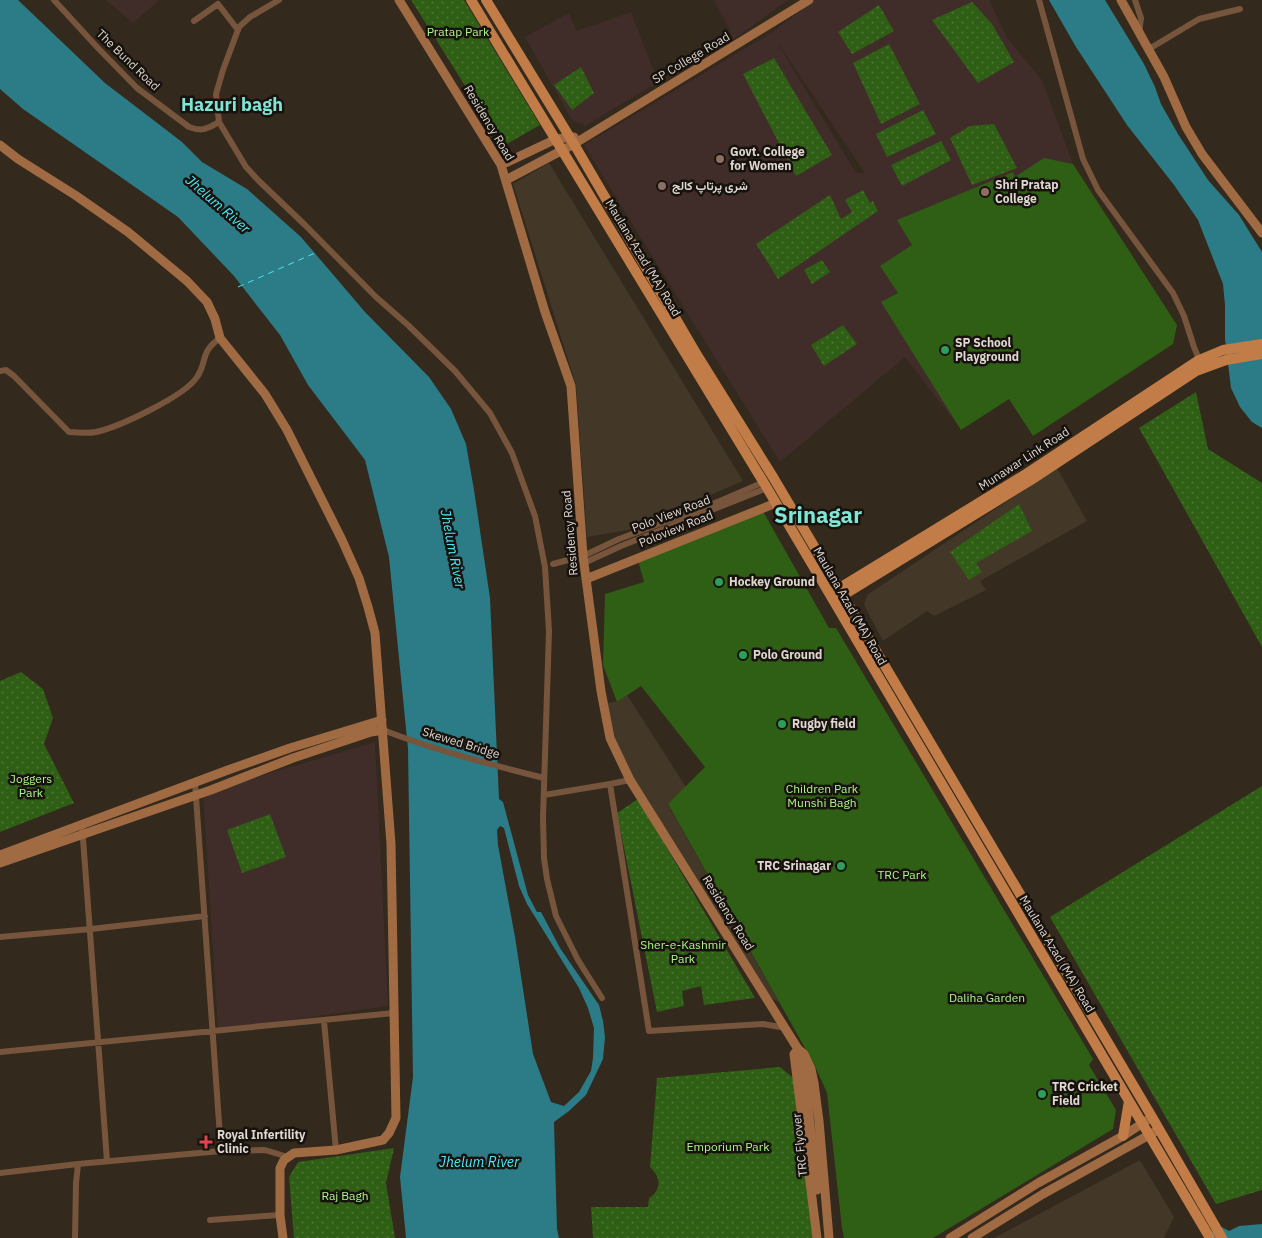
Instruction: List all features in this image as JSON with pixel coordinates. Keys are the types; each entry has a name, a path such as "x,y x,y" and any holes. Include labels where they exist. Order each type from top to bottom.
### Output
{"main road":[{"name":"Residency Road","path":"399,0 501,165 545,312 571,386 586,578 601,691 610,738 630,780 798,1049 804,1054 811,1069 819,1122 829,1238"},
{"name":"Maulana Azad (MA) Road","path":"471,0 776,503 1129,1101 1143,1123 1154,1133 1208,1225"},
{"name":"Maulana Azad (MA) Road","path":"486,0 572,140 697,355 773,477 1152,1117 1154,1133"},
{"name":"SP College Road","path":"572,140 585,137 809,0"},
{"path":"1122,0 1149,49 1198,148 1262,234"},
{"path":"501,165 556,139 572,140"},
{"path":"506,180 563,149 572,140"},
{"path":"0,145 128,232 187,281 207,302 220,338 265,394 288,430 342,540 359,578 368,607 374,633 383,725 390,844 396,1118 389,1133 383,1140 336,1150 294,1154 284,1160 280,1168 280,1215 284,1238"},
{"path":"1224,355 1262,344"},
{"path":"1224,355 1262,354"},
{"name":"Munawar Link Road","path":"831,598 1201,363 1224,355"},
{"name":"Poloview Road","path":"586,578 776,503"},
{"path":"0,855 290,748 334,739 383,725"},
{"path":"0,863 196,794 334,739"},
{"path":"798,1049 794,1054 817,1238"},
{"name":"TRC Flyover","path":"798,1049 805,1078 822,1238"},
{"path":"1123,1136 1129,1101"},
{"path":"950,1238 1036,1184 1123,1136 1152,1117"},
{"path":"972,1238 1043,1194 1154,1133"},
{"path":"1028,1197 1036,1184"},
{"path":"964,1238 1028,1197 1043,1194"},
{"path":"1208,1225 1210,1238"},
{"path":"1208,1225 1222,1238"}],"street":[{"name":"The Bund Road","path":"54,0 137,88 188,127 198,131 219,122"},
{"path":"280,0 250,17 243,22 238,30 216,94 219,122 234,148 253,174 376,297 455,371 490,413 512,453 535,516 548,566 549,630 544,778 544,858 547,879 556,916 578,960 602,998"},
{"path":"1038,0 1083,159 1098,190 1173,293 1184,316 1201,363"},
{"path":"1135,0 1141,18 1139,33"},
{"path":"194,20 218,4 238,30"},
{"path":"1149,49 1200,19 1240,8"},
{"path":"0,371 6,370 14,376 69,432 95,432 126,420 172,398 185,389 198,376 207,350 220,338"},
{"name":"Polo View Road","path":"548,566 584,559 621,546 765,485"},
{"name":"Skewed Bridge","path":"383,725 402,737 544,778"},
{"path":"544,795 630,780"},
{"path":"195,783 221,1151"},
{"path":"610,784 649,1031 763,1024 786,1028"},
{"path":"82,825 107,1161"},
{"path":"0,937 205,916"},
{"path":"0,1052 394,1013"},
{"path":"324,1021 336,1150"},
{"path":"0,1173 221,1151 265,1150 288,1157"},
{"path":"75,1238 78,1164"},
{"path":"210,1220 280,1215"}],"shaded area":[{"path":"106,0 159,0 133,23"},
{"path":"714,0 788,0 734,39"},
{"path":"815,0 989,0 1007,38 1042,80 1073,164 1177,325 1173,344 1009,399 961,430 905,357 780,462 584,145 771,33","holes":["780,46 865,173 856,173"]},
{"path":"631,12 658,82 585,126 572,120 525,37 569,13 576,31"},
{"path":"549,163 743,481 628,530 587,537 576,385 513,184"},
{"path":"1057,468 1087,521 980,581 986,590 934,616 927,611 883,641 864,605 867,595"},
{"path":"627,695 686,787 668,805 779,1002 768,996 633,780 613,738 607,703 617,702"},
{"path":"375,742 388,1006 218,1030 203,793"},
{"path":"1140,1160 1174,1217 1164,1238 994,1238"}],"green space":[{"name":"Pratap Park","path":"411,0 464,0 540,125 503,146"},
{"path":"972,2 992,24 1014,62 978,83 932,20"},
{"path":"879,5 894,31 852,54 838,32"},
{"path":"889,44 920,104 881,124 853,63"},
{"path":"774,58 832,155 796,176 743,74"},
{"path":"581,67 594,93 572,110 554,85"},
{"path":"923,110 936,134 887,157 876,134"},
{"path":"994,124 1017,168 972,185 950,138 970,126"},
{"path":"941,141 951,160 902,186 891,165"},
{"path":"1044,158 1073,164 1177,325 1173,344 1033,436 1009,399 961,430 881,302 898,293 880,266 912,245 897,220 1013,172 1015,177"},
{"path":"863,190 870,203 873,201 878,211 778,279 756,244 830,195 841,219 852,212 845,200"},
{"path":"822,260 830,272 812,284 804,270"},
{"path":"843,325 857,344 824,366 811,345"},
{"path":"1196,392 1208,449 1262,483 1262,647 1139,428"},
{"path":"1019,504 1032,531 976,563 982,572 969,580 950,552"},
{"name":"TRC Srinagar","path":"760,506 829,628 836,628 1093,1059 1089,1065 1116,1110 1113,1129 933,1238 844,1238 827,1093 814,1064 668,804 705,767 641,686 617,702 603,665 605,594 644,582 637,557"},
{"name":"Joggers Park","path":"21,672 43,689 53,718 44,744 74,803 0,832 0,681"},
{"path":"1262,786 1262,1190 1216,1204 1050,917"},
{"name":"Sher-e-Kashmir Park","path":"638,799 755,998 704,1005 701,986 682,991 684,1006 657,1012 617,813"},
{"path":"270,814 286,857 242,873 227,830"},
{"name":"Emporium Park","path":"780,1067 796,1080 813,1238 593,1238 591,1207 648,1207 649,1198 658,1187 658,1179 650,1167 657,1078"},
{"name":"Raj Bagh","path":"394,1148 386,1183 395,1238 294,1238 289,1177 298,1162"}],"water":[{"name":"Jhelum River","path":"0,0 18,0 105,83 182,142 202,162 247,189 301,237 365,312 429,377 451,409 466,444 490,598 499,799 503,802 528,895 537,912 541,912 560,948 599,1005 603,1021 605,1037 603,1059 586,1095 554,1122 557,1229 559,1238 406,1238 400,1177 413,1077 408,749 389,557 365,460 308,385 280,335 234,276 178,217 23,109 0,89","holes":["500,826 504,828 519,886 527,904 579,988 594,1028 591,1071 579,1092 564,1106 551,1102 533,1054 515,937 498,845 497,830"]},
{"path":"1049,0 1105,0 1144,64 1161,104 1178,134 1208,180 1239,215 1262,252 1262,428 1252,422 1240,407 1231,388 1225,339 1223,284 1198,220 1174,185 1127,125 1076,47"},
{"path":"1262,1224 1262,1238 1207,1238 1218,1225 1229,1231 1239,1226"}],"ferry route":[{"path":"238,287 315,253"}],"place":[{"name":"Govt. College for Women","path":"720,159"},
{"name":"شری پرتاپ کالج","path":"662,186"},
{"name":"Shri Pratap College","path":"985,192"},
{"name":"SP School Playground","path":"945,350"},
{"name":"Hockey Ground","path":"719,582"},
{"name":"Polo Ground","path":"743,655"},
{"name":"Rugby field","path":"782,724"},
{"name":"TRC Srinagar","path":"841,866"},
{"name":"TRC Cricket Field","path":"1042,1094"},
{"name":"Royal Infertility Clinic","path":"206,1142"}],"district":[{"name":"Hazuri bagh","path":"232,105"},
{"name":"Srinagar","path":"818,515"}],"park label":[{"name":"Children Park Munshi Bagh","path":"822,796"},
{"name":"TRC Park","path":"902,875"},
{"name":"Daliha Garden","path":"987,998"}]}
